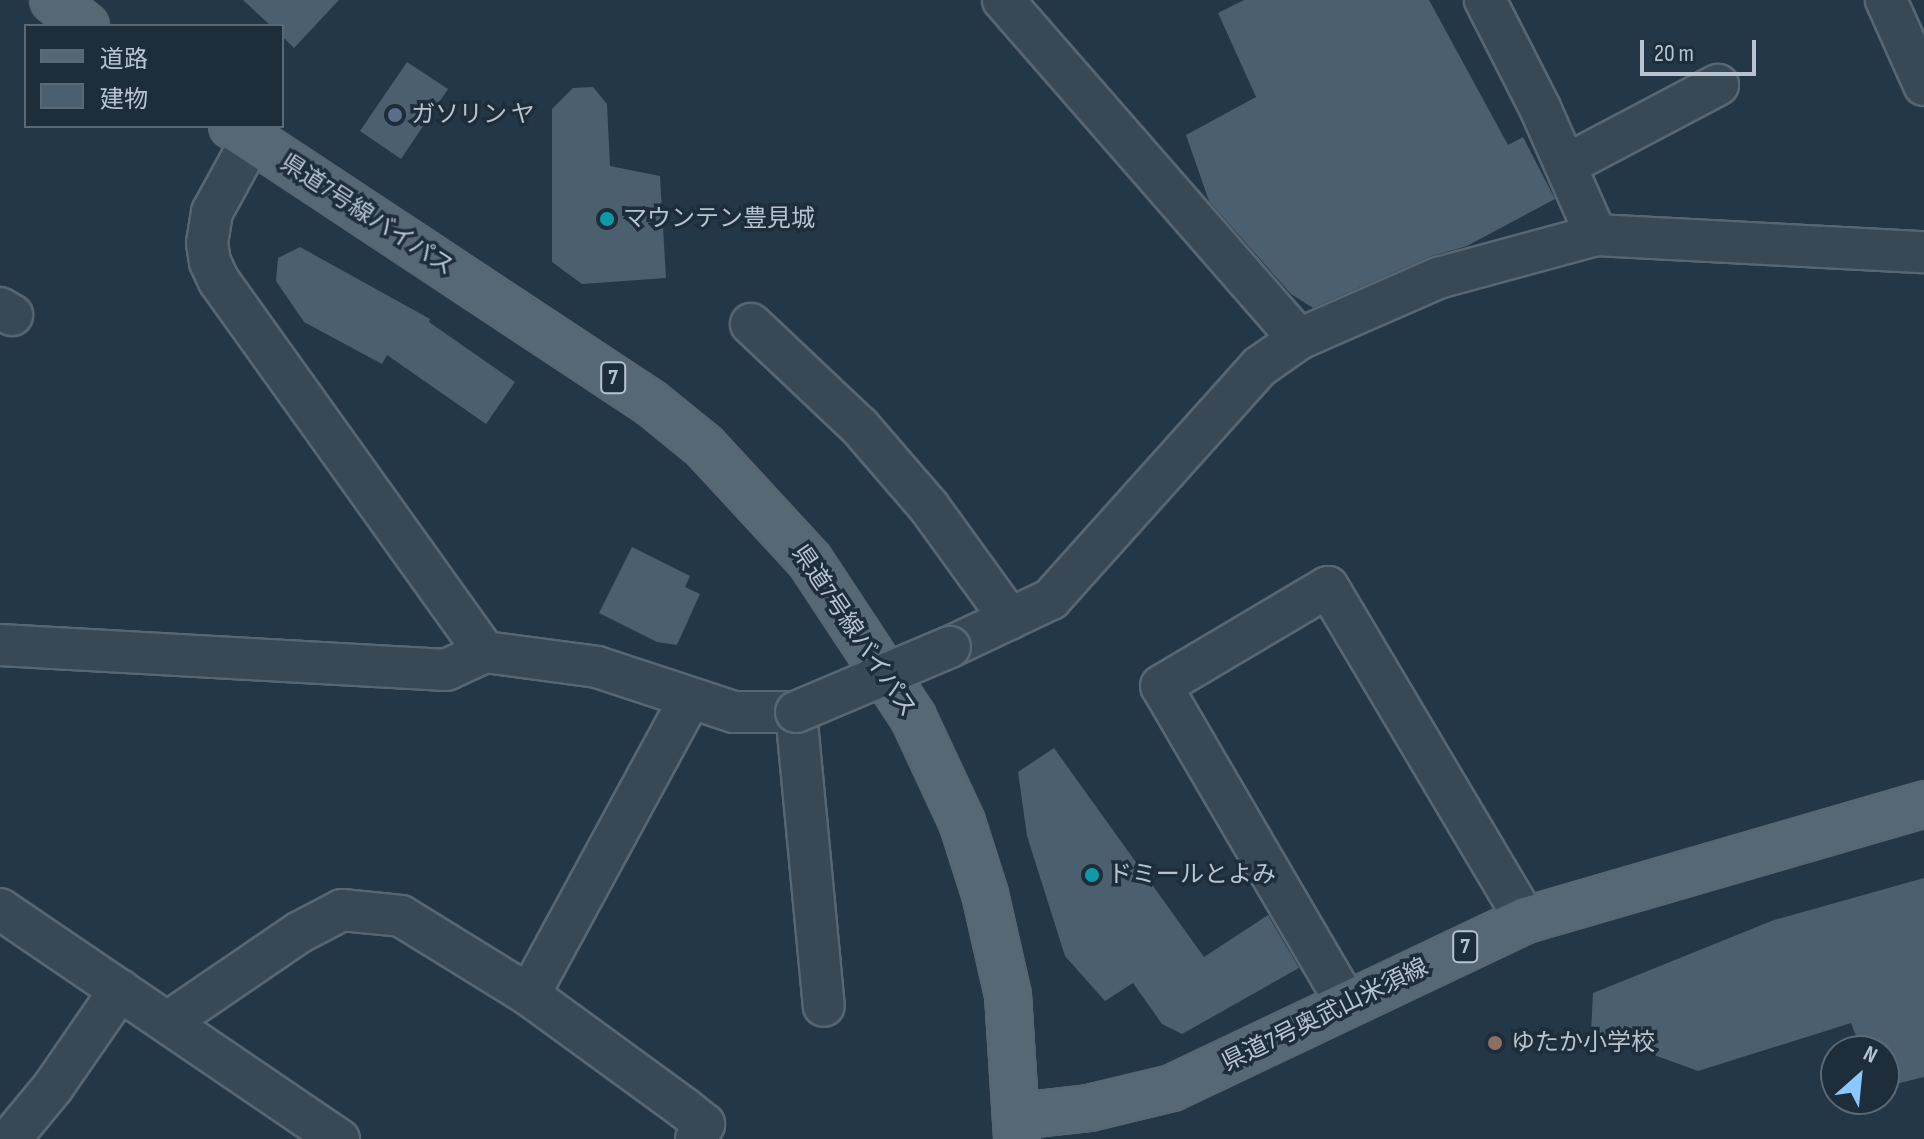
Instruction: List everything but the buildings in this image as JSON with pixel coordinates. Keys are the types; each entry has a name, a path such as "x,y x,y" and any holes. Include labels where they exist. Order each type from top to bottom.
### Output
{"main road":[{"path":"53,0 83,24"},
{"name":"県道7号線バイパス","path":"242,133 651,403 704,446 810,561 913,717 962,822 985,894 1008,995 1017,1128"},
{"name":"県道7号奥武山米須線","path":"1017,1128 1172,1088 1526,920 1924,804"}],"street":[{"path":"1003,0 1299,339"},
{"path":"1485,0 1566,165 1596,235"},
{"path":"1886,0 1924,85"},
{"path":"1566,165 1718,85"},
{"path":"242,133 212,212 207,243 210,262 228,294 485,652"},
{"path":"0,645 446,670 485,652 597,667 689,700 734,712 796,712 950,647 1051,599 1259,367 1299,339 1438,278 1596,235 1924,252"},
{"path":"751,324 860,427 929,507 1010,619"},
{"path":"1347,1004 1161,686 1328,587 1526,920"},
{"path":"529,995 689,700"},
{"path":"796,712 824,1006"},
{"path":"0,909 339,1139"},
{"path":"168,1022 300,932 342,910 401,916 529,995 704,1124 696,1139"},
{"path":"10,1139 53,1087 120,990"}],"place":[{"name":"ガソリン ヤ","path":"395,115"},
{"name":"マウンテン豊見城","path":"607,219"},
{"name":"ドミールとよみ","path":"1092,875"},
{"name":"ゆたか小学校","path":"1495,1043"}]}
